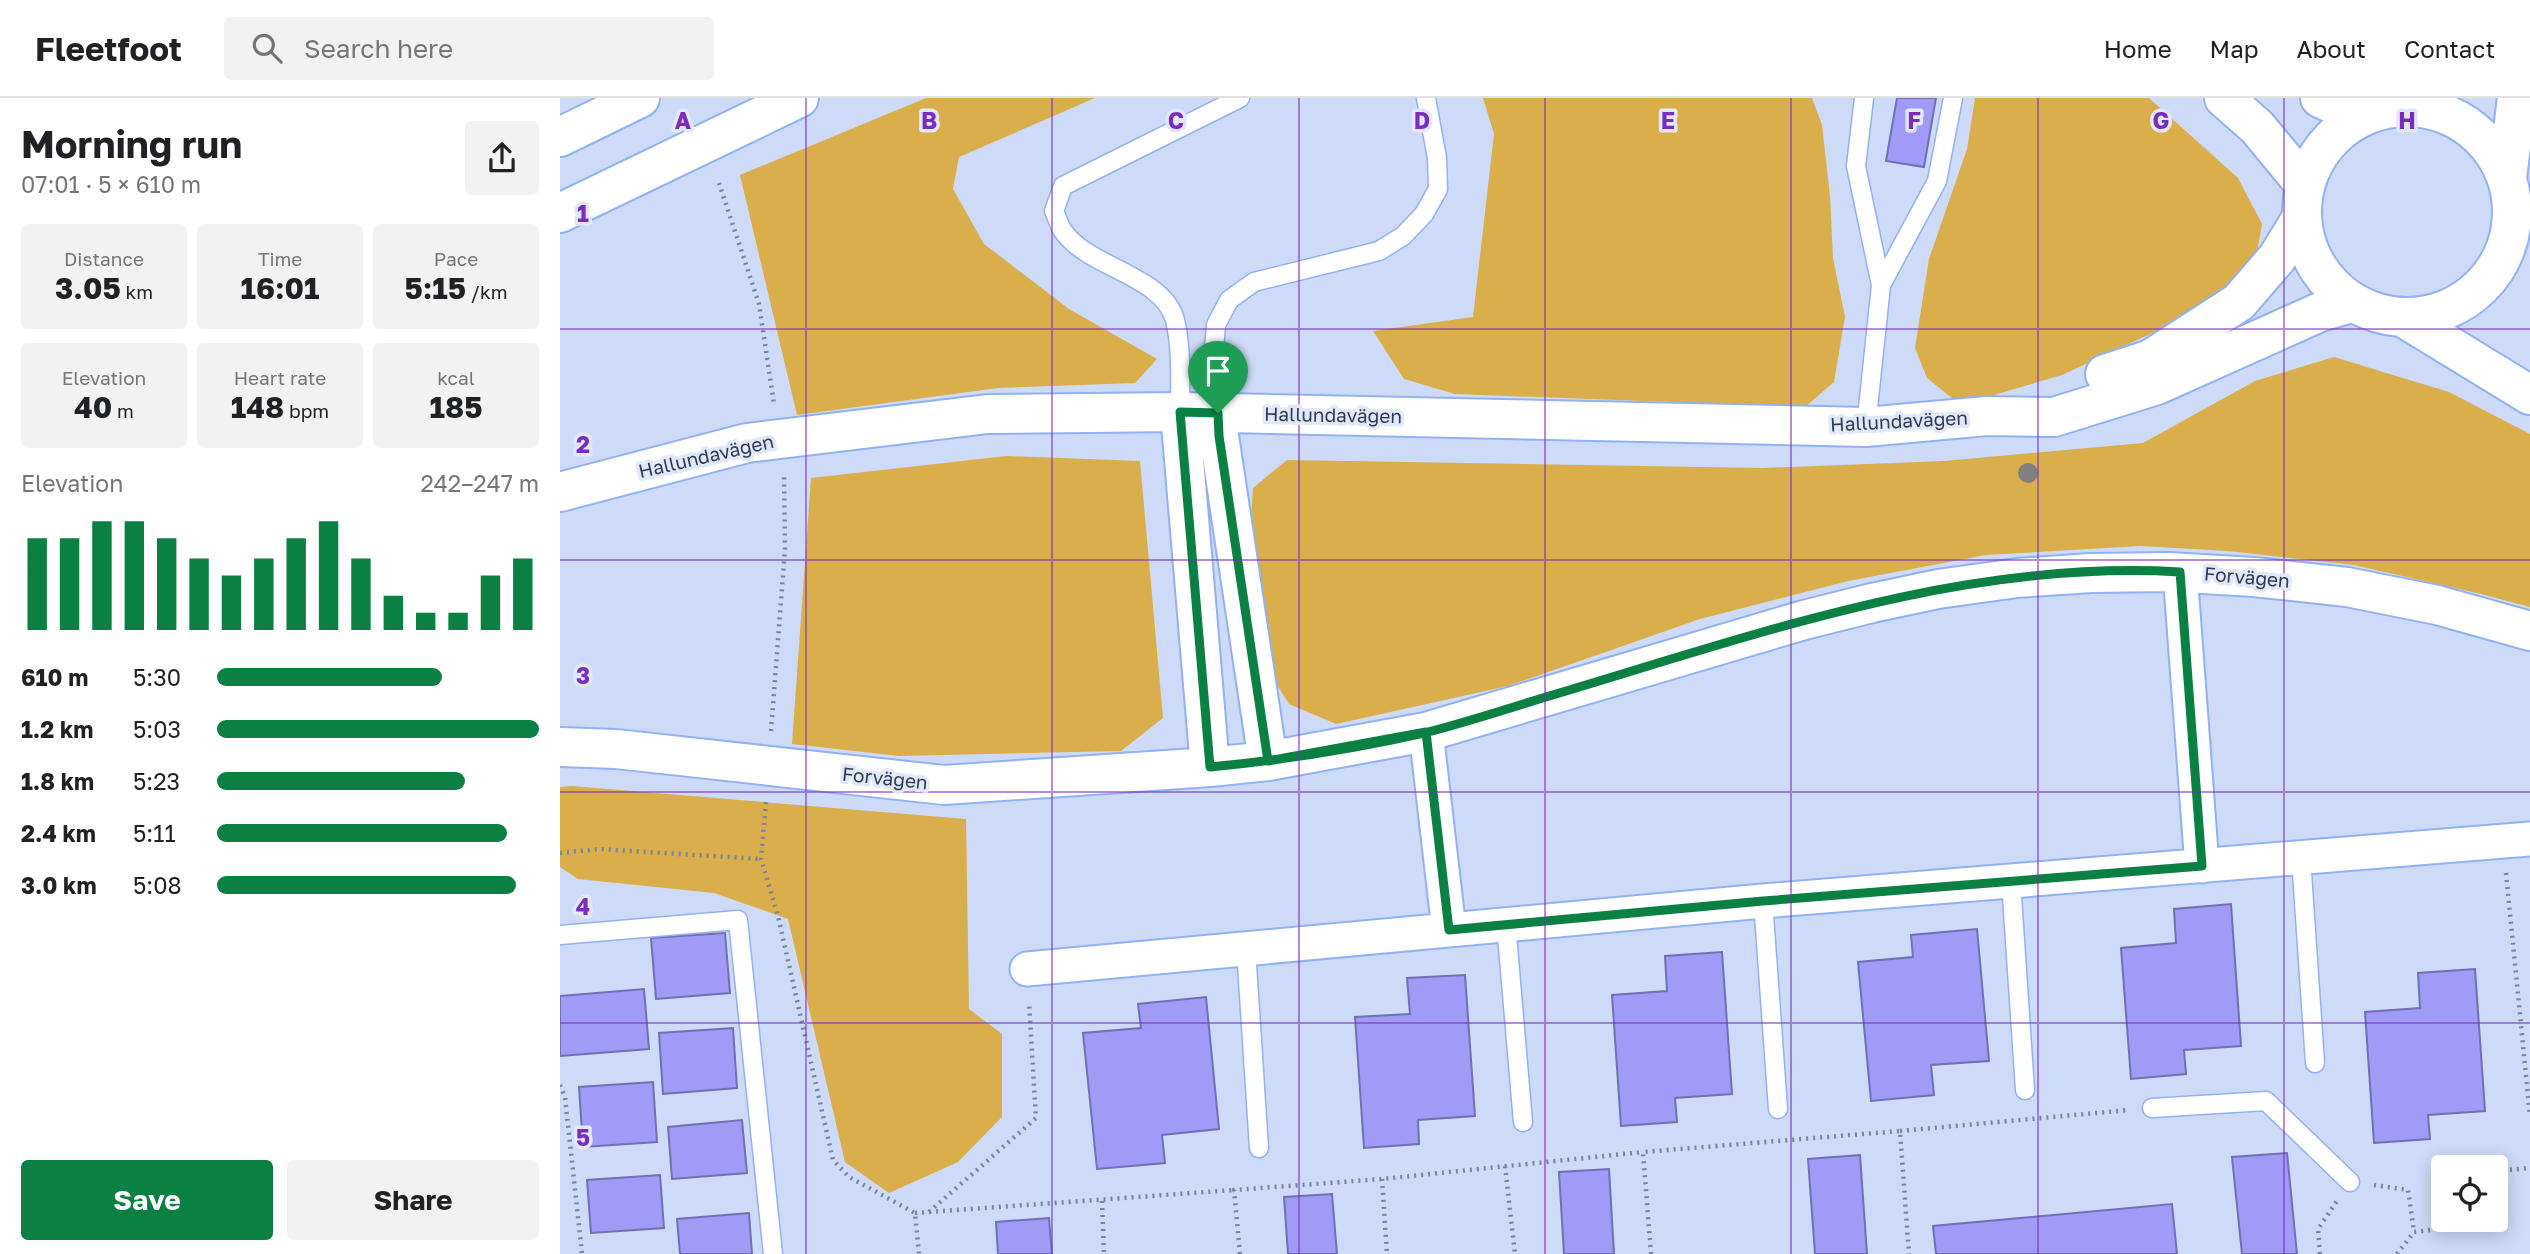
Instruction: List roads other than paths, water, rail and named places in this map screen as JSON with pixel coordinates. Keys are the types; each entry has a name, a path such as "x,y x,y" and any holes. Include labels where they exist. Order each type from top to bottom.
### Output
{"main road":[{"path":"560,137 640,98"},
{"path":"560,212 799,98"},
{"path":"2224,98 2257,127 2303,202"},
{"path":"2320,98 2361,117"},
{"path":"2507,178 2517,98"},
{"path":"2418,103 2461,122 2480,137 2496,156 2507,178 2520,251 2499,264 2482,287 2459,304 2432,315 2404,318 2373,312 2351,303 2329,281 2311,256 2304,242 2303,202 2317,157 2336,134 2361,117 2418,103"},
{"name":"Hallundavägen","path":"1987,416 2151,359 2239,302 2277,258 2303,202"},
{"name":"Hallundavägen","path":"560,492 747,443 988,414 1180,412 1867,427 1987,416 2054,417 2157,385 2320,312 2351,303"},
{"path":"2404,318 2530,395"},
{"path":"1180,412 1210,767"},
{"path":"1218,413 1219,436 1268,761"},
{"name":"Forvägen","path":"560,747 616,749 944,785 1268,761 1426,732 1804,620 1872,603 1938,589 2017,578 2091,573 2180,572 2347,587 2437,605 2530,631"}],"street":[{"path":"2180,572 2202,866"},
{"path":"1426,732 1449,930"},
{"path":"1027,969 1763,901 2516,840"}],"lane":[{"path":"1180,412 1175,319 1168,304 1147,286 1085,252 1063,232 1054,211 1063,186 1240,98"},
{"path":"1218,413 1213,360 1216,325 1229,300 1254,282 1379,251 1403,236 1424,214 1438,189 1437,158 1426,98"},
{"path":"1864,98 1856,166 1881,285 1867,427"},
{"path":"1881,285 1937,181 1953,98"},
{"path":"2301,858 2315,1063"},
{"path":"2011,881 2025,1090"},
{"path":"1763,901 1778,1109"},
{"path":"560,935 738,920 773,1254"},
{"path":"1506,924 1523,1122"},
{"path":"1246,949 1259,1148"},
{"path":"2152,1108 2266,1101 2350,1182"}]}
